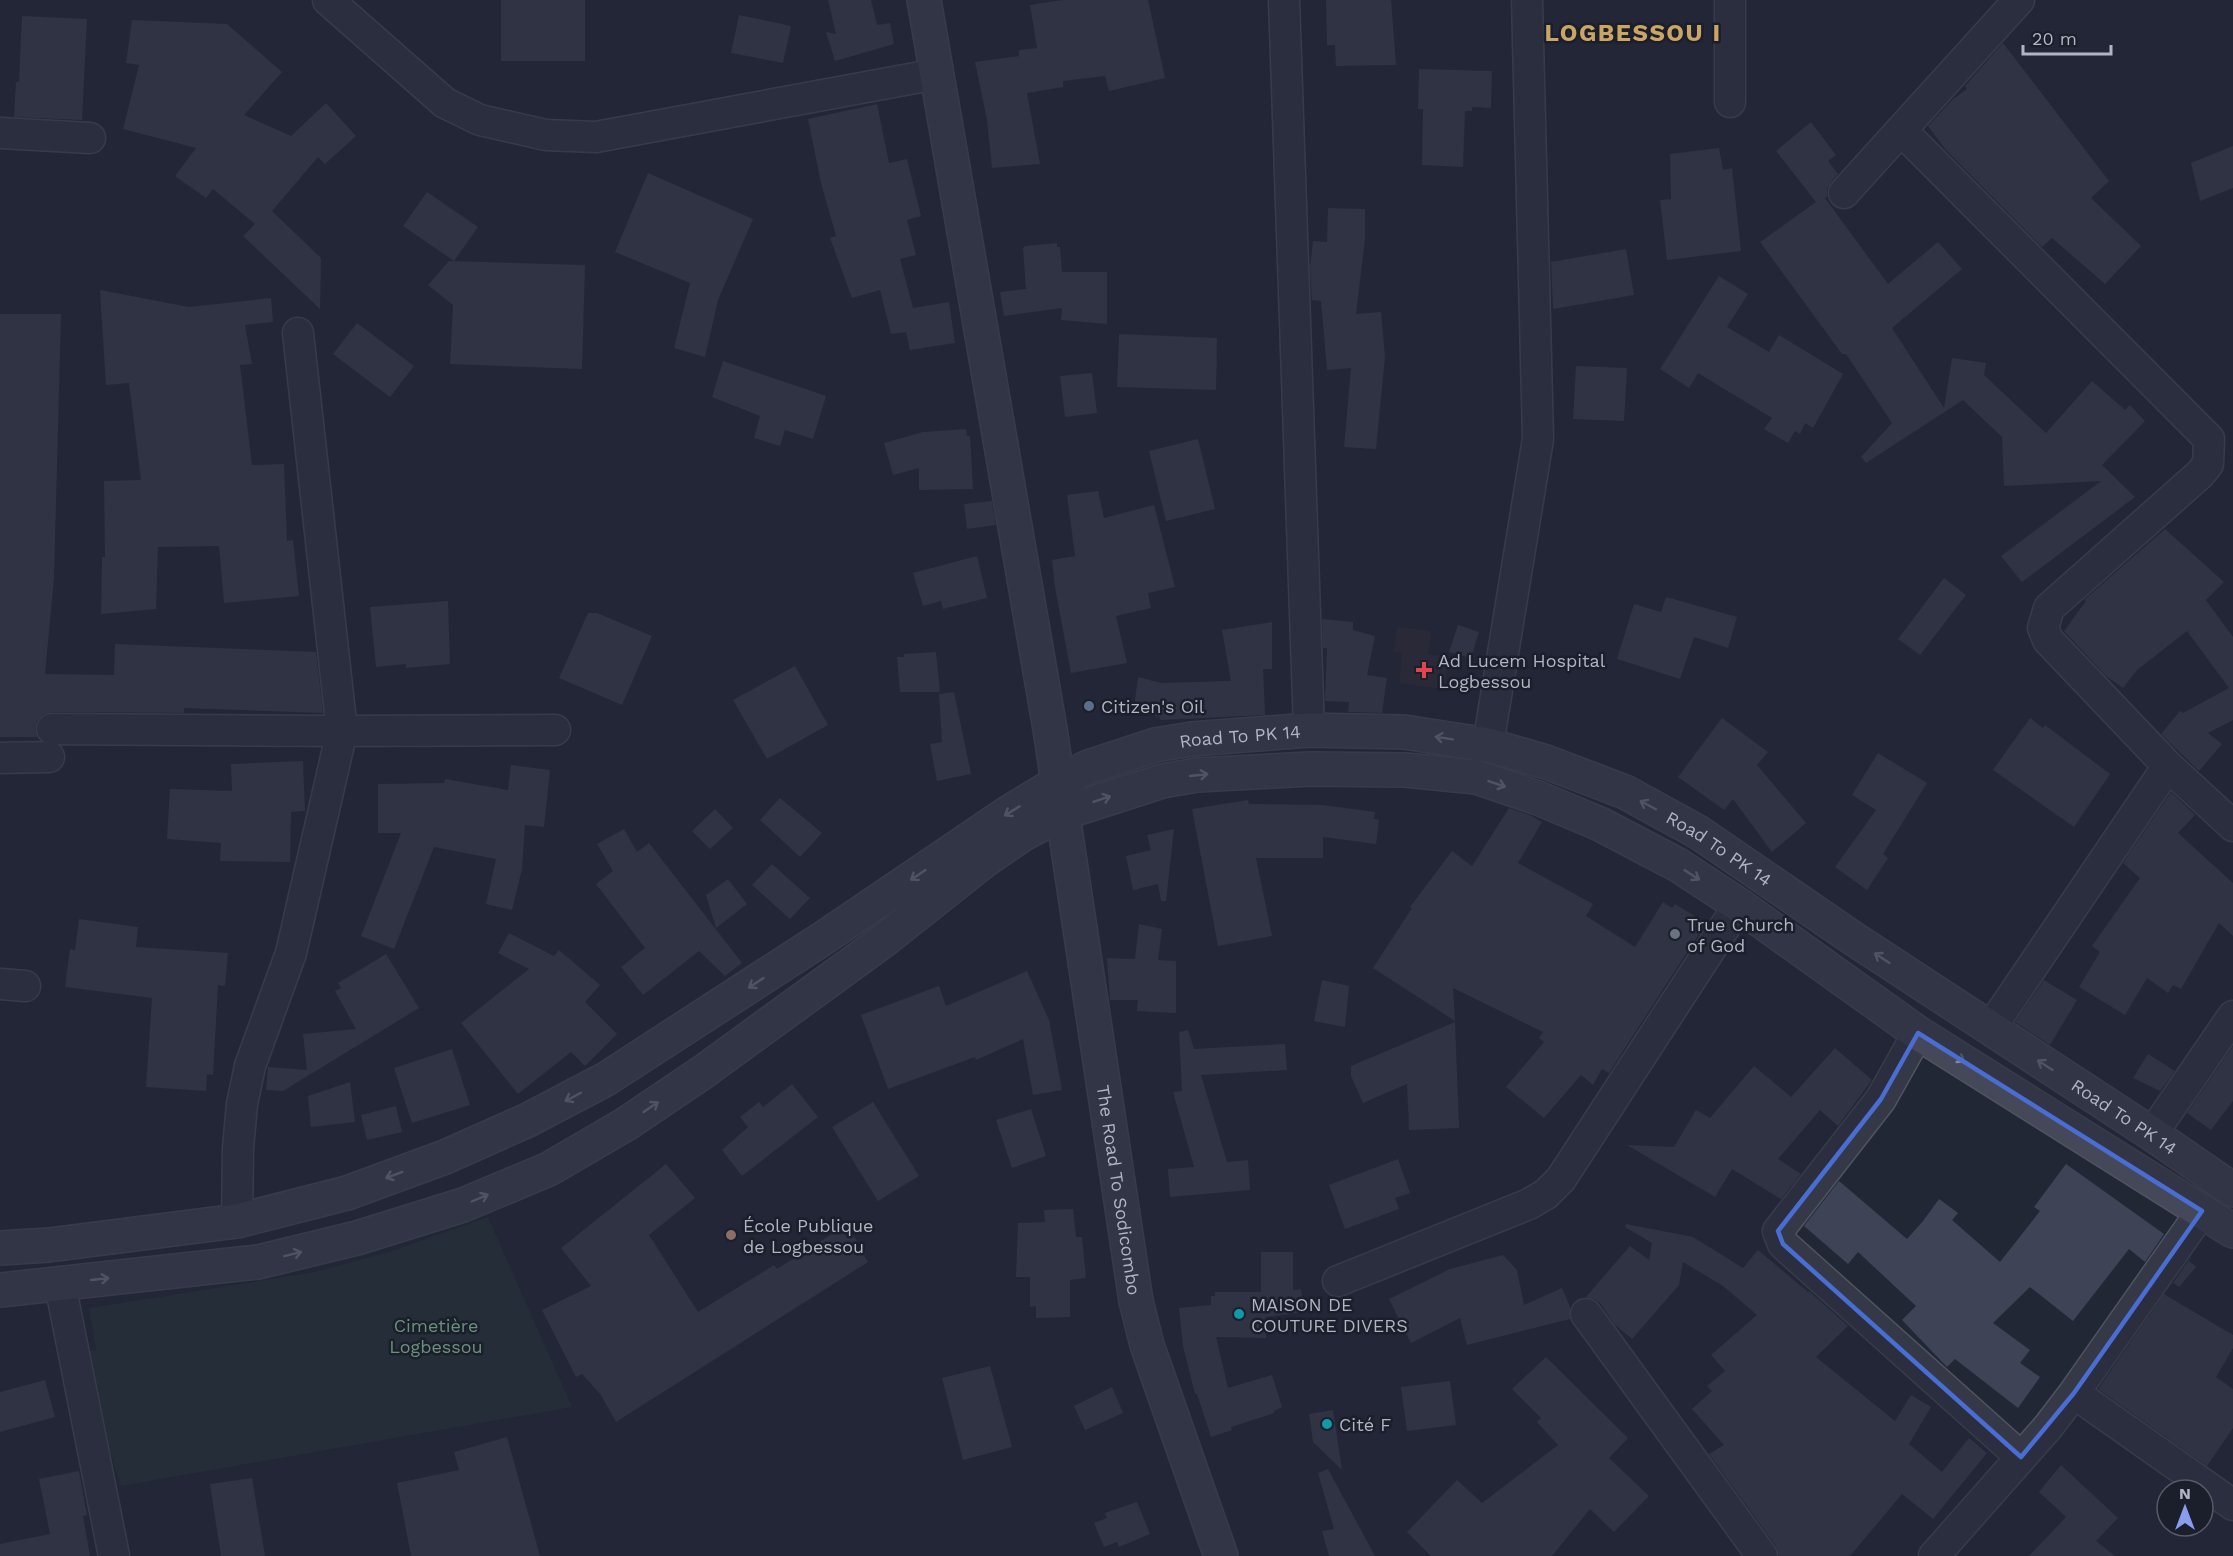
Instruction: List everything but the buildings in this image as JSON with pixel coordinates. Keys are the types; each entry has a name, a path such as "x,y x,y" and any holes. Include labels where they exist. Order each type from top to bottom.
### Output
{"main road":[{"name":"The Road To Sodicombo","path":"924,0 1061,797 1136,1301 1148,1345 1221,1556"},
{"name":"Road To PK 14","path":"1061,797 1088,767 1155,745 1192,739 1309,730 1404,732 1488,745 1546,762 1625,792 1698,832 1854,939 2152,1134 2233,1190"},
{"name":"Road To PK 14","path":"1061,797 1142,787 1162,780 1197,775 1310,769 1405,770 1476,777 1538,798 1600,824 1678,865 1739,905 1918,1033 2233,1231"},
{"path":"0,1248 49,1245 237,1221 347,1192 445,1157 528,1120 606,1079 835,931 1008,813 1061,797"},
{"path":"0,1290 258,1262 357,1238 463,1205 549,1168 626,1124 703,1072 883,941 984,861 1023,834 1061,797"}],"street":[{"path":"328,0 445,103 480,120 546,135 596,137 937,74"},
{"path":"1284,0 1309,730"},
{"path":"1488,745 1538,439 1527,0"},
{"path":"1730,0 1730,102"},
{"path":"1844,193 2019,0"},
{"path":"1901,130 2209,439 2208,464 2200,474 2049,608 2043,628 2048,640 2168,766 2233,826"},
{"path":"0,133 90,138"},
{"path":"237,1221 238,1148 242,1104 250,1066 291,953 342,731 298,333"},
{"path":"0,758 50,743 342,731 555,730"},
{"path":"1990,1029 2168,766"},
{"path":"1338,1281 1529,1204 1546,1194 1561,1179 1739,905"},
{"path":"2152,1134 2233,1016"},
{"path":"1918,1033 1881,1099 1778,1231 1783,1244 2021,1457"},
{"path":"1934,1556 2074,1393 2202,1211"},
{"path":"60,1284 114,1556"},
{"path":"1586,1314 1762,1556"},
{"path":"2074,1393 2233,1505"}],"highlighted area":[{"path":"1918,1033 2202,1211 2074,1393 2021,1457 1783,1244 1778,1231 1881,1099"}],"shaded area":[{"name":"Ad Lucem Hospital Logbessou","path":"1397,627 1431,631 1428,654 1449,657 1444,689 1399,683 1402,653 1394,652"}],"green space":[{"name":"Cimetière Logbessou","path":"488,1217 572,1407 121,1486 78,1352 96,1350 89,1308 315,1272 389,1252"}],"place":[{"name":"Ad Lucem Hospital Logbessou","path":"1424,670"},
{"name":"Citizen's Oil","path":"1089,706"},
{"name":"True Church of God","path":"1675,934"},
{"name":"École Publique de Logbessou","path":"731,1235"},
{"name":"MAISON DE COUTURE DIVERS","path":"1239,1314"},
{"name":"Cité F","path":"1327,1424"}],"district":[{"name":"LOGBESSOU I","path":"1633,33"}]}
